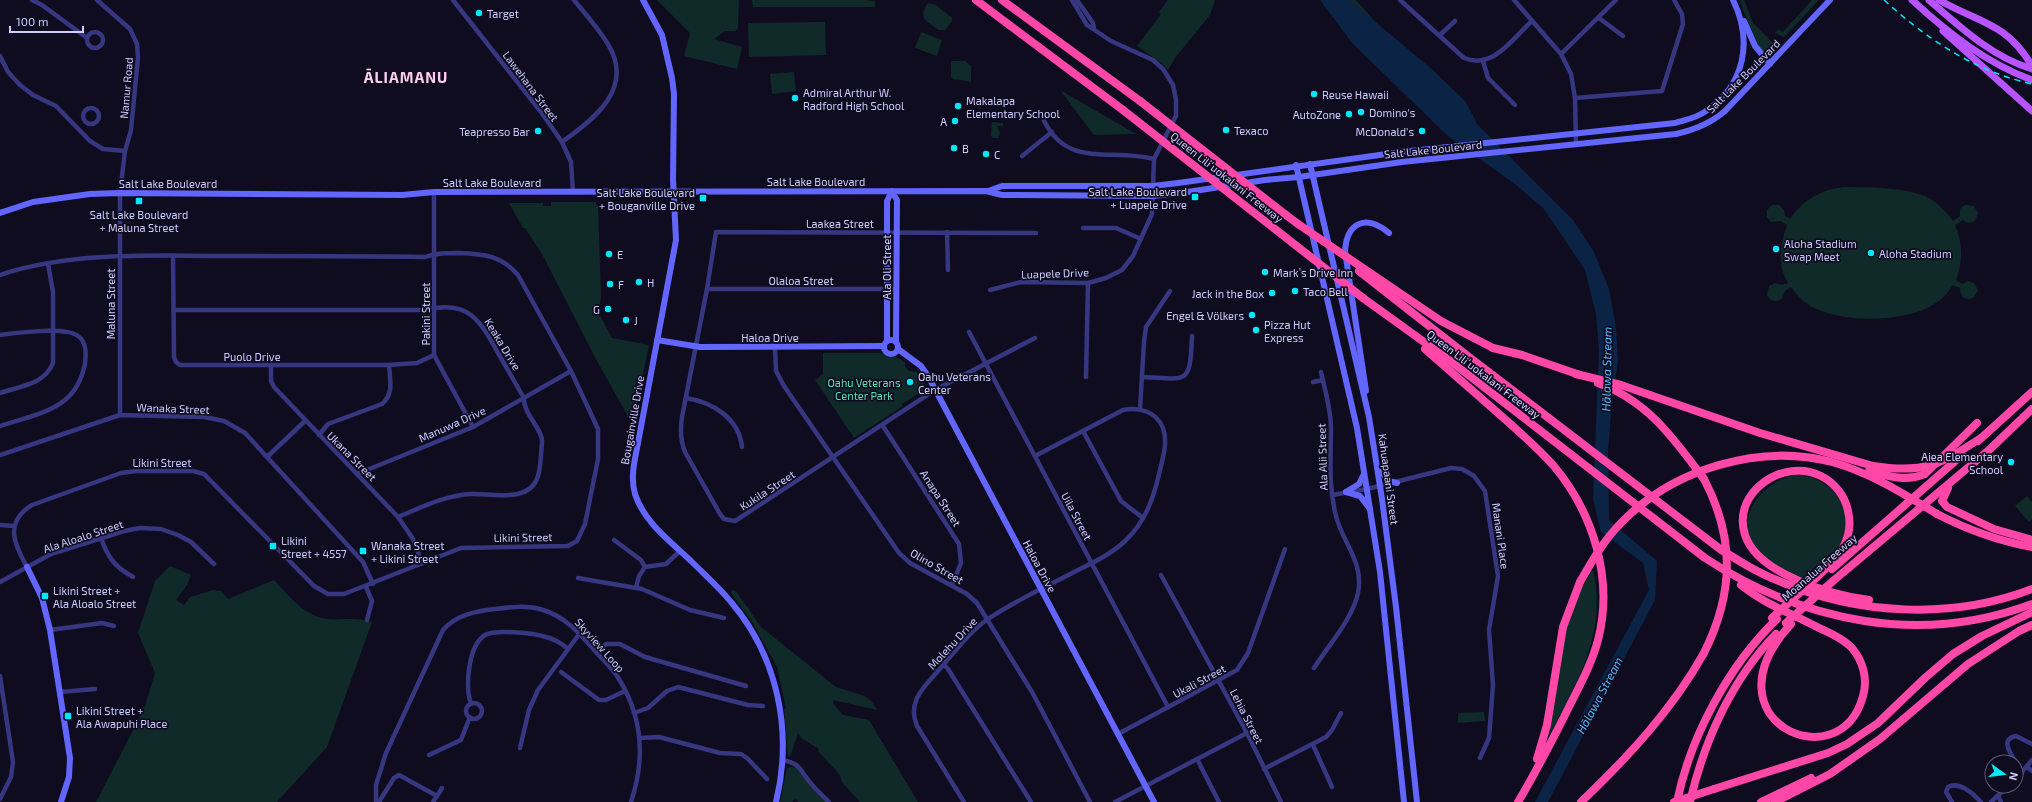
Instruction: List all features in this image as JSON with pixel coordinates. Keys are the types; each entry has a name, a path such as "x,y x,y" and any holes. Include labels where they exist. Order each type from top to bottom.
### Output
{"highway":[{"name":"Queen Liliʻuokalani Freeway","path":"976,0 1123,110 1398,325 1449,360 1705,558 1735,578 1783,600 1832,615 1872,622 1909,624 1961,622 1996,616 2032,604"},
{"name":"Queen Liliʻuokalani Freeway","path":"1002,0 1140,101 1616,470 1720,549 1747,566 1779,582 1825,598 1853,604 1885,608 1923,609 1982,603 2032,589"},
{"path":"1298,224 1441,321 1493,348 1522,355 1576,374 1621,385 1760,433 1873,466 1889,469 1928,468 1952,457 1981,438"},
{"path":"1398,325 1532,444 1553,465 1569,488 1582,511 1594,539 1600,560 1604,593 1603,609 1594,655 1536,772 1518,802"},
{"path":"1581,802 1660,719 1684,688 1714,634 1724,602 1727,582 1727,558 1722,522 1704,479 1669,433 1649,413 1621,394 1594,379"},
{"name":"Moanalua Freeway","path":"1819,578 2032,392"},
{"path":"1989,450 2032,409"},
{"path":"1690,802 1705,751 1728,700 1755,659 1788,623 1881,541 1989,450 2032,417"},
{"path":"1518,802 1543,742 1563,627 1580,582 1600,548 1621,523 1639,506 1690,476 1724,464 1772,456 1807,458 1832,462 1892,477 1915,478 1925,474 1977,422"},
{"path":"1832,462 1861,472 1889,485 1967,529 1989,537 2032,547"},
{"path":"1675,802 1684,775 1709,714 1742,659 1774,619 1819,578 1836,558 1846,543 1850,524 1847,506 1834,485 1819,475 1807,471 1794,470 1776,474 1756,489 1749,500 1745,511 1745,536 1762,558 1781,572 1800,582 1814,586 1860,599 1923,609"},
{"path":"1953,480 1942,499 1944,505 1994,529 2032,540"},
{"path":"1705,558 1754,594 1844,641 1859,658 1864,672 1865,687 1858,710 1848,724 1826,735 1810,737 1787,731 1770,715 1762,698 1761,680 1766,661 1776,641 1788,623"},
{"path":"1675,802 1828,753 1847,744 1878,723 1930,672 1953,654 1982,636 2032,612"},
{"path":"1775,802 1830,774 1894,728 1968,664 2019,631 2032,625"},
{"path":"1761,802 1819,775 1866,749"}],"main road":[{"name":"Bougainville Drive","path":"643,0 662,35 672,78 674,94 674,192 676,240 634,464 633,476 635,494 645,516 732,602 759,643 774,680 783,726 783,760 776,802"},
{"name":"Salt Lake Boulevard","path":"986,191 1002,186 1153,186 1296,165 1452,146 1675,123 1705,112 1724,97 1736,78 1742,61 1744,46 1741,16 1734,0"},
{"name":"Salt Lake Boulevard","path":"0,213 33,202 90,194 120,193 402,195 434,192 986,191 1002,195 1153,196 1265,180 1299,177 1359,167 1676,134 1704,126 1725,111 1830,0"},
{"path":"1912,0 1948,36 2032,111"},
{"path":"1930,0 1982,44 2010,60 2032,67"},
{"path":"1940,0 2009,36 2026,55 2032,67"},
{"path":"1741,16 1756,46 1770,64"},
{"path":"1929,16 1970,48 2000,67 2032,80"},
{"name":"Kahuapaani Street","path":"1310,164 1369,418 1380,486 1396,607 1417,802"},
{"name":"Kahuapaani Street","path":"1296,165 1357,428 1380,572 1404,802"},
{"name":"Ala Oli Street","path":"887,340 887,201 892,192 897,200 896,342"},
{"path":"1369,418 1364,368 1345,252 1346,241 1351,229 1364,223 1378,226 1388,233"},
{"name":"Haloa Drive","path":"657,340 695,347 775,348 883,346"},
{"path":"887,340 896,342 898,349 895,353 886,353 883,346 887,340"},
{"name":"Haloa Drive","path":"898,349 921,366 935,390 1154,802"},
{"path":"1377,467 1390,481 1397,483"},
{"path":"1346,492 1359,484 1364,473"},
{"path":"1346,492 1360,496 1370,509"},
{"path":"27,567 42,598 50,630 60,692 70,762 69,777 61,802"}],"street":[{"path":"32,0 42,5 86,38"},
{"name":"Namur Road","path":"97,0 130,29 137,44 138,57 131,130 125,151 120,193"},
{"name":"Lawehana Street","path":"453,0 541,112 562,142 571,162 573,192"},
{"path":"562,142 602,110 612,94 616,80 616,69 612,51 574,0"},
{"path":"1041,114 1044,123 1068,148 1087,154 1135,155 1154,159 1176,116 1176,94 1164,69 1153,60 1111,42 1087,25 1072,0"},
{"path":"1400,0 1464,58 1473,61 1482,61 1496,56 1531,22"},
{"path":"1514,0 1531,22 1561,54 1571,74 1575,98 1577,134 1576,144"},
{"path":"1561,54 1616,0"},
{"path":"1575,98 1662,91 1683,24 1682,14 1674,0"},
{"path":"1079,1 1093,24 1094,29"},
{"path":"1599,18 1623,36"},
{"path":"1440,35 1454,21"},
{"path":"0,56 8,72 20,85 33,95 56,106 90,141 102,148 125,151"},
{"path":"1482,61 1488,78 1515,105"},
{"path":"78,128 85,122"},
{"path":"1022,156 1052,132"},
{"name":"Luapele Drive","path":"990,290 1021,282 1088,283 1106,278 1122,270 1133,256 1152,214 1154,159"},
{"name":"Pakini Street","path":"434,192 434,355 473,427"},
{"name":"Maluna Street","path":"120,193 120,415"},
{"path":"1083,228 1116,228 1141,240"},
{"name":"Laakea Street","path":"716,232 1036,232"},
{"name":"Kukila Street","path":"716,232 707,289 680,426 684,452 724,519 732,521 740,519 883,426 935,390 1035,338"},
{"path":"947,232 948,270"},
{"name":"Likini Street","path":"0,276 14,271 48,264 120,256 425,257 434,254 483,254 506,263 518,275 571,371 598,429 598,459 585,524 577,540 568,546 461,548 366,587 336,595 317,588 215,484 204,474 193,471 136,471 121,473 32,505 21,514 14,526"},
{"name":"Puolo Drive","path":"173,256 174,357 176,362 180,364 389,365 417,363 434,355"},
{"path":"0,393 38,381 48,373 54,358 53,290 48,264"},
{"path":"1086,378 1088,283"},
{"name":"Olaloa Street","path":"707,289 896,289"},
{"path":"1035,456 1123,410 1140,409 1146,327 1170,291"},
{"name":"Keaka Drive","path":"174,310 425,310 435,308 460,309 481,322 524,398 524,406 542,440 538,476 531,487 519,494 470,494 438,500 398,517"},
{"path":"0,335 53,331 73,333 80,337 86,350 85,361 78,383 68,398 60,404 39,413 0,426"},
{"name":"Uila Street","path":"969,332 1168,707"},
{"path":"1142,377 1175,379 1185,376 1190,368 1192,336"},
{"name":"Olino Street","path":"775,348 776,371 781,382 903,557 916,567 952,585 974,600 1032,692 1090,802"},
{"name":"Ukana Street","path":"271,365 271,381 274,387 398,517 413,539 422,563"},
{"path":"319,435 328,424 382,404 388,399 391,391 389,365"},
{"name":"Manuwa Drive","path":"357,474 473,427 571,371"},
{"name":"Ala Alii Street","path":"1314,668 1348,617 1355,604 1359,588 1356,560 1340,530 1332,495 1329,477 1331,428 1321,372"},
{"path":"1313,382 1323,380"},
{"path":"686,398 713,405 725,415 739,433 742,447"},
{"name":"Molehu Drive","path":"964,802 917,726 913,713 917,696 987,619 1116,549 1125,541 1143,518 1155,491 1165,442 1164,431 1158,421 1151,414 1140,409"},
{"name":"Wanaka Street","path":"0,455 120,415 205,417 224,421 245,433 363,562 373,584"},
{"path":"267,457 305,421"},
{"name":"Anapa Street","path":"883,426 959,544 961,563 952,585"},
{"path":"1083,431 1121,501 1143,518"},
{"name":"Manani Place","path":"1332,495 1397,483 1451,468 1462,469 1474,476 1485,491 1498,576 1489,630 1493,685 1489,738 1480,758"},
{"path":"0,525 14,526 14,543 27,567"},
{"name":"Ala Aloalo Street","path":"0,582 51,554 131,529 146,528 161,530 178,535 191,542 214,564"},
{"path":"101,538 112,562 121,570 134,577"},
{"path":"614,540 641,560 645,567"},
{"name":"Ukali Street","path":"1118,734 1218,682 1237,670 1247,656 1285,549"},
{"path":"636,588 639,576 645,567 666,564 680,551"},
{"name":"Lehia Street","path":"1161,575 1247,733 1281,802"},
{"path":"578,578 646,590 690,610 724,618"},
{"path":"366,587 372,601 367,620"},
{"name":"Skyview Loop","path":"378,802 376,785 386,753 438,638 449,624 463,616 485,610 525,607 551,613 566,621 580,633 618,678 626,691 634,713 639,738 640,771 631,802"},
{"path":"50,630 102,623 114,626"},
{"path":"471,704 468,694 470,666 479,642 486,635 497,632 541,636 555,640 568,648"},
{"path":"520,748 533,700 544,680 580,633"},
{"path":"596,652 606,644 620,644 645,657 746,686"},
{"path":"944,665 948,668 1031,802"},
{"path":"561,672 599,700 606,700 626,691"},
{"path":"0,676 13,756 13,767 9,781 0,799"},
{"path":"634,713 648,708 667,691 678,687 748,705 763,706"},
{"path":"60,692 95,689"},
{"path":"429,755 460,740 464,736 470,717 466,709 471,704 478,704 481,710 477,717 470,717"},
{"path":"0,712 6,712"},
{"path":"1264,769 1313,745 1330,733 1341,713"},
{"path":"1115,802 1247,733"},
{"path":"2012,754 2007,745 2009,739 2016,736 2032,744"},
{"path":"639,738 659,738 720,753 741,754 747,758 766,779"},
{"path":"1313,745 1332,787"},
{"path":"1197,759 1219,802"},
{"path":"783,760 800,766 809,781 829,802"},
{"path":"2024,770 2032,760"},
{"path":"2026,767 2032,771"},
{"path":"378,802 394,778 399,775 437,796"},
{"path":"1952,802 1946,792 1948,787 1953,784 1958,785 1981,802"},
{"path":"433,802 442,788"},
{"path":"1991,802 1998,796 2001,802"}],"green space":[{"path":"657,0 739,0 738,28 735,31 725,31 714,39 742,47 737,69 684,56 690,33"},
{"path":"752,0 864,0 875,1 875,7 753,7"},
{"path":"1168,0 1215,0 1210,15 1175,58 1168,70 1164,65 1137,46 1161,14 1159,12"},
{"path":"1340,0 1356,0 1379,26 1421,61"},
{"path":"1739,0 1744,0 1753,23 1772,42 1774,48 1770,53 1763,53 1759,48"},
{"path":"1812,0 1819,0 1784,37 1775,33 1779,29 1783,32"},
{"path":"928,3 936,5 952,18 952,21 945,30 939,30 927,22 923,16"},
{"path":"825,22 826,55 749,57 748,23"},
{"path":"921,32 942,40 937,56 915,48"},
{"path":"951,61 965,61 971,66 971,82 954,79 951,77"},
{"path":"794,72 796,91 772,94 770,74"},
{"path":"1060,90 1136,134 1094,135"},
{"path":"992,122 1003,123 1003,126 997,126 1000,133 998,138 993,138 991,135"},
{"name":"Aloha Stadium","path":"1843,187 1895,189 1925,196 1940,207 1953,221 1960,216 1960,209 1965,205 1974,206 1978,213 1975,221 1968,223 1963,220 1955,225 1961,246 1960,266 1956,280 1962,284 1968,281 1974,283 1978,290 1974,297 1968,299 1964,298 1961,294 1960,288 1953,285 1936,303 1911,314 1895,317 1863,319 1832,314 1819,310 1803,301 1791,287 1785,291 1782,299 1773,301 1770,299 1767,295 1769,286 1775,283 1782,285 1788,283 1782,269 1781,262 1781,247 1787,225 1781,221 1771,222 1767,217 1767,210 1772,205 1779,205 1784,210 1785,216 1790,219 1806,201 1820,193"},
{"path":"551,202 596,202 596,205 598,205 601,296 599,314 612,338 649,345 633,425 598,363 542,254 525,228 523,228 509,203 543,203 543,206 551,206"},
{"name":"Oahu Veterans Center Park","path":"823,353 881,353 902,360 905,362 905,367 909,371 917,372 925,384 926,389 854,438 815,380 823,374"},
{"path":"1796,475 1809,477 1821,482 1831,489 1839,498 1844,508 1846,520 1845,532 1840,545 1823,565 1803,581 1778,568 1767,560 1757,550 1750,538 1747,526 1749,514 1754,503 1762,493 1784,478"},
{"path":"2027,496 2032,502 2032,519 2029,522 2015,506"},
{"path":"170,566 191,575 187,585 176,600 184,605 190,597 213,590 221,591 228,599 274,580 298,605 312,614 328,619 355,619 372,622 327,747 277,802 96,802 144,709 155,673 138,633 155,581"},
{"path":"1593,569 1597,593 1593,636 1579,677 1548,738 1567,623 1579,593"},
{"path":"733,590 736,591 761,627 836,687 865,696 872,702 877,710 833,700 833,703 843,715 869,720 918,802 860,802 842,782 840,775 818,751 819,749 801,738 798,733 790,757 788,756 784,709 786,708 777,667 751,620 733,596 731,592"},
{"path":"1484,712 1485,721 1458,723 1458,713"},
{"path":"799,767 829,802 799,802 795,799 792,802 780,802 787,768"}],"water":[{"name":"Hālawa Stream","path":"1320,0 1349,0 1433,70 1466,102 1477,124 1573,220 1594,252 1609,289 1616,328 1618,360 1612,402 1608,451 1609,520 1657,561 1655,600 1548,802 1535,802 1649,590 1643,563 1601,532 1593,499 1599,351 1596,314 1585,270 1544,209 1515,184 1449,137 1353,44"}],"railway":[{"path":"1884,0 1917,28 1952,52 1990,71 2032,84"}],"place":[{"name":"Target","path":"479,13"},
{"name":"Reuse Hawaii","path":"1314,94"},
{"name":"Admiral Arthur W. Radford High School","path":"795,98"},
{"name":"Makalapa Elementary School","path":"958,106"},
{"name":"Domino's","path":"1361,112"},
{"name":"AutoZone","path":"1349,114"},
{"name":"A","path":"955,121"},
{"name":"Texaco","path":"1226,130"},
{"name":"Teapresso Bar","path":"538,131"},
{"name":"McDonald's","path":"1422,131"},
{"name":"B","path":"954,148"},
{"name":"C","path":"986,154"},
{"name":"Salt Lake Boulevard + Luapele Drive","path":"1195,197"},
{"name":"Salt Lake Boulevard + Bouganville Drive","path":"703,198"},
{"name":"Salt Lake Boulevard + Maluna Street","path":"139,201"},
{"name":"Aloha Stadium Swap Meet","path":"1776,249"},
{"name":"Aloha Stadium","path":"1871,253"},
{"name":"E","path":"609,254"},
{"name":"Mark’s Drive Inn","path":"1265,272"},
{"name":"H","path":"639,282"},
{"name":"F","path":"610,284"},
{"name":"Taco Bell","path":"1295,291"},
{"name":"Jack in the Box","path":"1272,293"},
{"name":"G","path":"608,309"},
{"name":"Engel & Völkers","path":"1252,315"},
{"name":"J","path":"626,320"},
{"name":"Pizza Hut Express","path":"1256,330"},
{"name":"Oahu Veterans Center","path":"910,382"},
{"name":"Aiea Elementary School","path":"2011,462"},
{"name":"Likini Street + 4557","path":"273,546"},
{"name":"Wanaka Street + Likini Street","path":"363,551"},
{"name":"Likini Street + Ala Aloalo Street","path":"45,596"},
{"name":"Likini Street + Ala Awapuhi Place","path":"68,716"}],"district":[{"name":"ĀLIAMANU","path":"406,77"}]}
